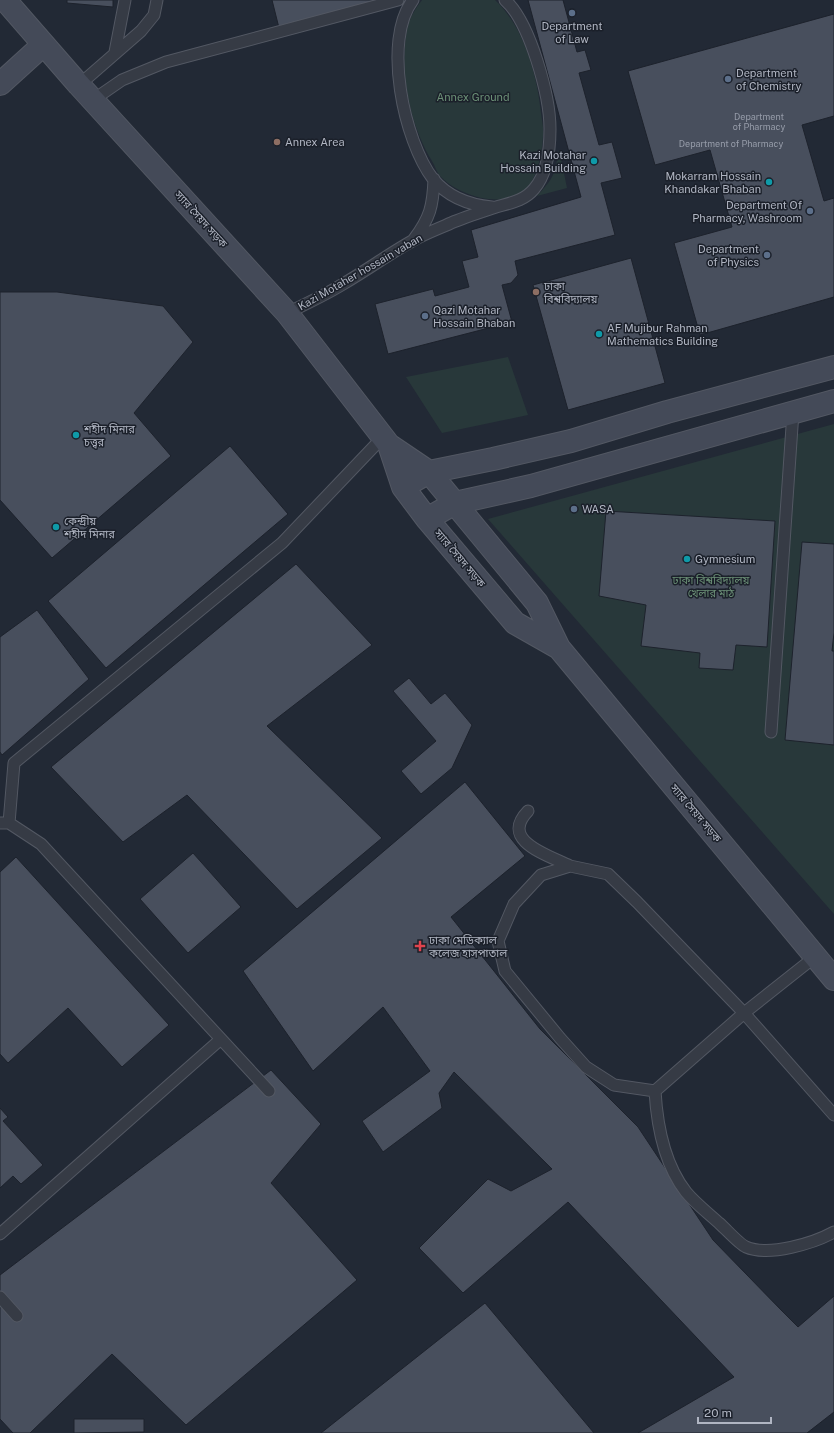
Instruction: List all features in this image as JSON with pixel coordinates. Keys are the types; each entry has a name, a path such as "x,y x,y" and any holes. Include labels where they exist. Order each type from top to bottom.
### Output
{"main road":[{"name":"স্যার সৈয়দ সড়ক","path":"5,0 43,45 287,313 386,441 429,472 537,603 558,648 834,978"},
{"path":"0,84 43,45"},
{"path":"403,487 429,472 493,459 571,440 667,412 834,367"},
{"path":"427,519 455,503 531,486 834,401"},
{"name":"স্যার সৈয়দ সড়ক","path":"386,441 403,487 427,519 515,623 558,648"}],"lane":[{"path":"115,52 125,0"},
{"path":"86,92 115,52 141,31 154,15 157,0"},
{"path":"86,92 122,80 166,62 398,0"},
{"path":"413,0 408,6 401,26 398,54 399,81 402,103 420,156 434,179 450,195 478,206 496,207"},
{"name":"Kazi Motaher hossain vaban","path":"287,313 314,301 342,285 414,240 453,223 496,207 510,204 524,198 534,189 541,177 546,163 550,128 548,111 539,69 530,41 521,21 505,0"},
{"path":"414,240 424,226 430,210 434,179"},
{"path":"771,732 793,412"},
{"path":"269,1091 41,844 4,823 14,763 282,543 386,441"},
{"path":"528,811 521,819 518,828 521,838 529,846 570,866 608,874 744,1013 834,1115"},
{"path":"570,866 541,875 514,904 498,941 505,971 586,1067 614,1085 655,1091 744,1013 816,956"},
{"path":"0,1234 221,1039"},
{"path":"655,1091 656,1111 661,1138 675,1174 686,1192 746,1247 760,1250 773,1250 799,1245 823,1238 834,1232"},
{"path":"0,1297 17,1316"}],"green space":[{"name":"Annex Ground","path":"422,0 495,0 514,24 521,38 527,52 536,83 543,125 543,134 542,148 537,171 532,181 523,191 513,197 487,199 474,196 450,185 441,177 424,147 412,115 408,98 404,63 409,22"},
{"path":"559,149 567,188 537,196 547,185 553,175"},
{"path":"508,357 528,415 442,433 406,377"},
{"name":"ঢাকা বিশ্ববিদ্যালয় খেলার মাঠ","path":"834,424 834,914 488,519"}],"building":[{"path":"67,0 113,0 113,7 67,3"},
{"path":"272,0 381,0 279,28"},
{"name":"Kazi Motahar Hossain Building","path":"528,0 563,0 577,52 585,50 591,70 579,73 599,145 612,142 622,178 601,183 615,235 515,261 518,275 511,283 502,285 512,322 388,354 375,304 433,289 435,296 469,287 462,261 478,257 471,230 581,197"},
{"name":"Mokarram Hossain Khandakar Bhaban","path":"834,14 834,116 802,125 824,201 834,198 834,297 700,335 674,243 732,227 710,150 655,165 628,71"},
{"name":"AF Mujibur Rahman Mathematics Building","path":"631,258 665,383 568,410 533,285"},
{"name":"শহীদ মিনার চত্ত্বর","path":"0,292 57,292 163,306 193,342 134,413 171,456 52,558 0,500"},
{"path":"230,446 288,514 106,668 48,601"},
{"name":"Gymnesium","path":"606,511 775,521 767,647 736,645 733,670 699,668 700,653 641,646 646,605 599,596"},
{"path":"802,542 834,544 834,633 832,651 834,651 834,745 785,740"},
{"path":"296,564 372,645 267,726 382,838 297,909 187,795 123,842 51,767"},
{"path":"37,610 89,679 2,755 0,752 0,637"},
{"path":"409,678 431,704 445,693 472,725 452,768 421,794 401,771 436,741 393,691"},
{"path":"465,782 525,856 451,917 540,1029 638,1127 713,1240 798,1327 834,1296 834,1412 807,1433 638,1433 734,1377 568,1202 463,1293 419,1248 488,1179 511,1191 552,1169 454,1072 439,1093 442,1108 383,1152 362,1121 430,1071 383,1007 313,1071 243,971"},
{"path":"193,853 241,907 188,953 140,899"},
{"path":"16,857 169,1025 122,1067 68,1008 8,1063 0,1054 0,872"},
{"path":"271,1070 321,1124 271,1183 357,1280 186,1425 112,1354 30,1433 13,1433 0,1419 0,1275"},
{"path":"0,1108 8,1117 3,1121 43,1165 21,1184 13,1176 0,1188"},
{"path":"485,1303 594,1433 321,1433"},
{"path":"74,1419 144,1419 144,1432 74,1433"}],"place":[{"name":"Department of Law","path":"572,13"},
{"name":"Department of Chemistry","path":"728,79"},
{"name":"Annex Area","path":"277,142"},
{"name":"Kazi Motahar Hossain Building","path":"594,161"},
{"name":"Mokarram Hossain Khandakar Bhaban","path":"769,182"},
{"name":"Department Of Pharmacy, Washroom","path":"810,211"},
{"name":"Department of Physics","path":"767,255"},
{"name":"ঢাকা বিশ্ববিদ্যালয়","path":"536,292"},
{"name":"Qazi Motahar Hossain Bhaban","path":"425,316"},
{"name":"AF Mujibur Rahman Mathematics Building","path":"599,334"},
{"name":"শহীদ মিনার চত্ত্বর","path":"76,435"},
{"name":"WASA","path":"574,509"},
{"name":"কেন্দ্রীয় শহীদ মিনার","path":"56,527"},
{"name":"Gymnesium","path":"687,559"},
{"name":"ঢাকা মেডিক্যাল কলেজ হাসপাতাল","path":"420,946"}]}
